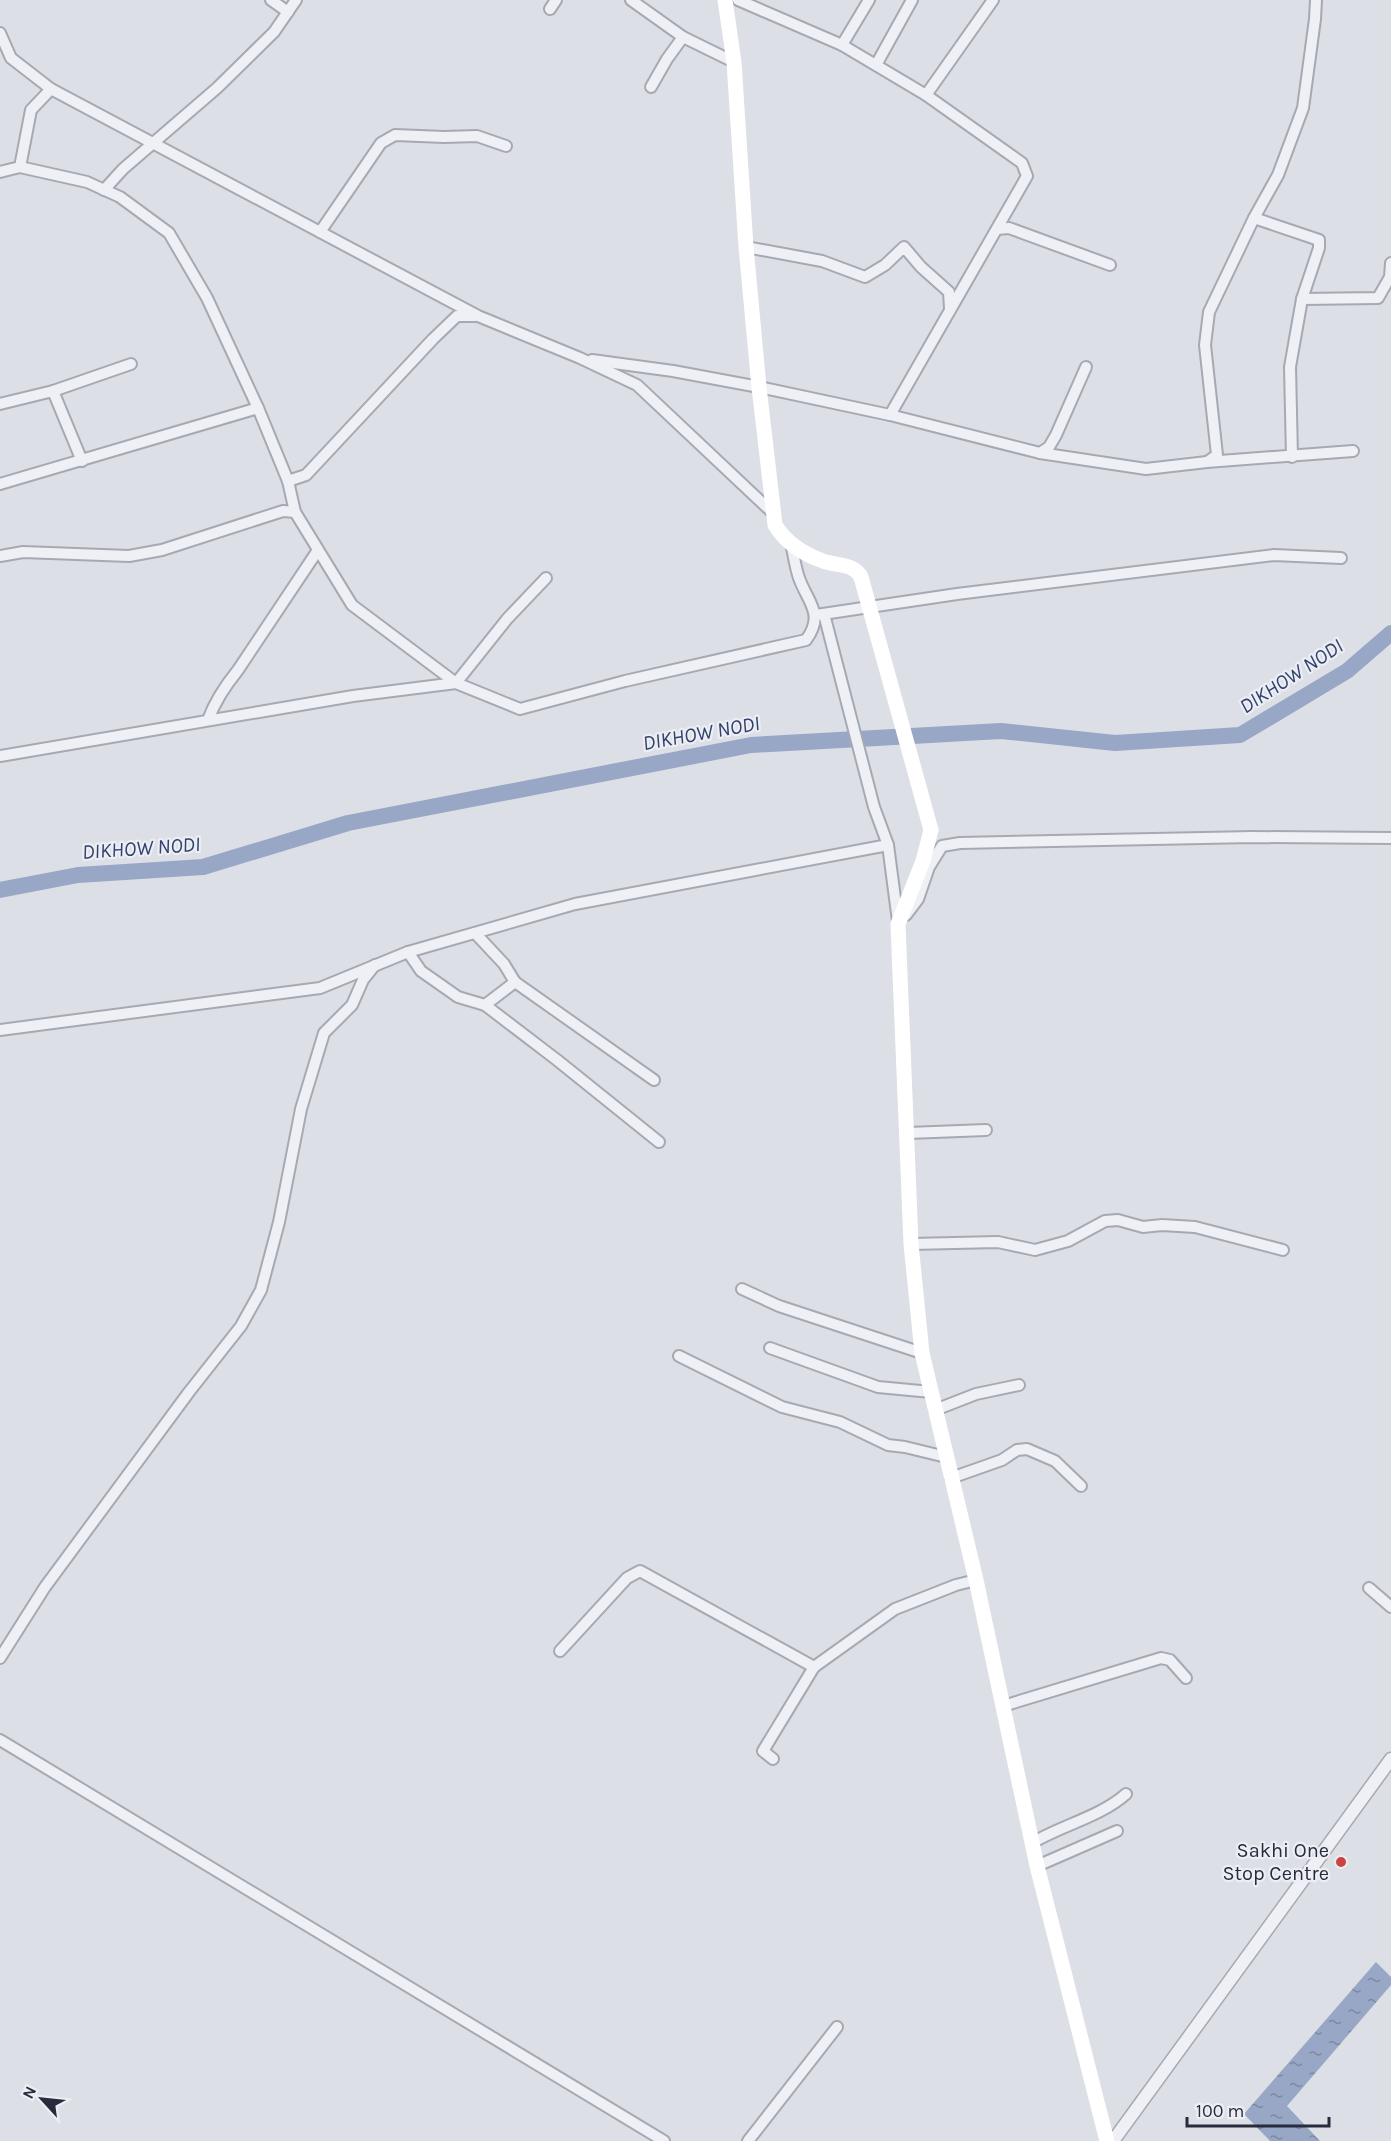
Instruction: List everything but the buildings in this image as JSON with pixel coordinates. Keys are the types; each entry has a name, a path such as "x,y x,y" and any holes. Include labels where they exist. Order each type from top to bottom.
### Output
{"main road":[{"path":"725,0 734,62 746,247 775,525 781,535 791,544 825,562 853,569 861,578 931,830 923,861 898,924 911,1244 922,1353 976,1580 1037,1866 1107,2141"}],"street":[{"path":"270,0 288,12"},
{"path":"104,190 123,169 218,88 274,32 296,0"},
{"path":"631,0 683,37 734,62"},
{"path":"738,0 842,45 926,95 1022,163 1028,176 890,415"},
{"path":"842,45 869,0"},
{"path":"876,65 912,0"},
{"path":"926,95 993,0"},
{"path":"1207,462 1217,455 1205,345 1209,312 1254,218 1278,175 1303,108 1316,0"},
{"path":"0,33 10,58 51,89 478,316 580,358 637,385 774,514"},
{"path":"651,87 683,37"},
{"path":"20,167 31,110 51,89"},
{"path":"320,232 381,143 395,135 477,136 506,146"},
{"path":"0,172 20,167 87,182 120,197 169,233 207,298 258,408 288,481 295,512 352,605 456,683 520,709 625,681 807,640 820,615"},
{"path":"1254,218 1318,240 1319,248 1302,299 1290,367 1292,457"},
{"path":"998,229 1009,228 1110,265"},
{"path":"746,247 822,261 865,277 885,265 904,248 949,292 950,308"},
{"path":"1302,299 1378,298 1390,278 1391,263"},
{"path":"288,481 306,475 457,316 478,316"},
{"path":"580,358 673,371 759,387 890,415 1040,453 1146,470 1207,462 1353,451"},
{"path":"0,404 53,391 131,364"},
{"path":"1040,453 1049,447 1056,435 1086,367"},
{"path":"53,391 82,461"},
{"path":"0,484 258,408"},
{"path":"0,556 23,552 129,556 162,550 283,511 295,512"},
{"path":"791,544 799,578 827,627 874,807 888,844 898,924"},
{"path":"208,720 225,686 318,550"},
{"path":"820,615 957,594 1274,555 1341,558"},
{"path":"0,756 353,696 456,683 507,619 546,578"},
{"path":"898,924 918,899 929,867 942,846 960,843 1253,837 1391,838"},
{"path":"0,1030 320,988 408,952 575,904 888,844"},
{"path":"475,933 504,964 515,982 654,1080"},
{"path":"408,952 422,971 458,997 485,1005 659,1142"},
{"path":"0,1658 45,1587 182,1401 241,1326 261,1290 279,1222 301,1109 324,1032 352,1005 363,980 376,965"},
{"path":"485,1005 515,982"},
{"path":"908,1133 986,1130"},
{"path":"911,1244 998,1242 1035,1250 1068,1241 1105,1221 1118,1220 1143,1227 1162,1225 1195,1227 1283,1250"},
{"path":"742,1289 778,1306 922,1353"},
{"path":"770,1348 878,1387 931,1392"},
{"path":"679,1356 782,1407 840,1422 888,1446 905,1447 945,1457"},
{"path":"935,1410 976,1394 1019,1384"},
{"path":"951,1478 1002,1460 1017,1450 1027,1449 1055,1461 1081,1486"},
{"path":"560,1651 627,1578 640,1571 814,1667"},
{"path":"773,1759 763,1751 814,1667 895,1609 956,1585 976,1580"},
{"path":"1369,1588 1391,1607"},
{"path":"1003,1706 1161,1658 1170,1660 1186,1678"},
{"path":"0,1740 664,2141"},
{"path":"1113,2141 1391,1759"},
{"path":"1032,1843 1049,1833 1115,1804 1126,1794"},
{"path":"1037,1866 1117,1831"},
{"path":"748,2141 837,2027"}],"water":[{"path":"1376,1962 1391,1977 1391,1985 1287,2106 1320,2141 1270,2141 1244,2114"}],"waterway":[{"name":"DIKHOW NODI","path":"0,890 78,875 203,867 348,823 751,745 1001,731 1115,743 1240,735 1347,671 1391,633"}],"place":[{"name":"Sakhi One Stop Centre","path":"1341,1862"}]}
